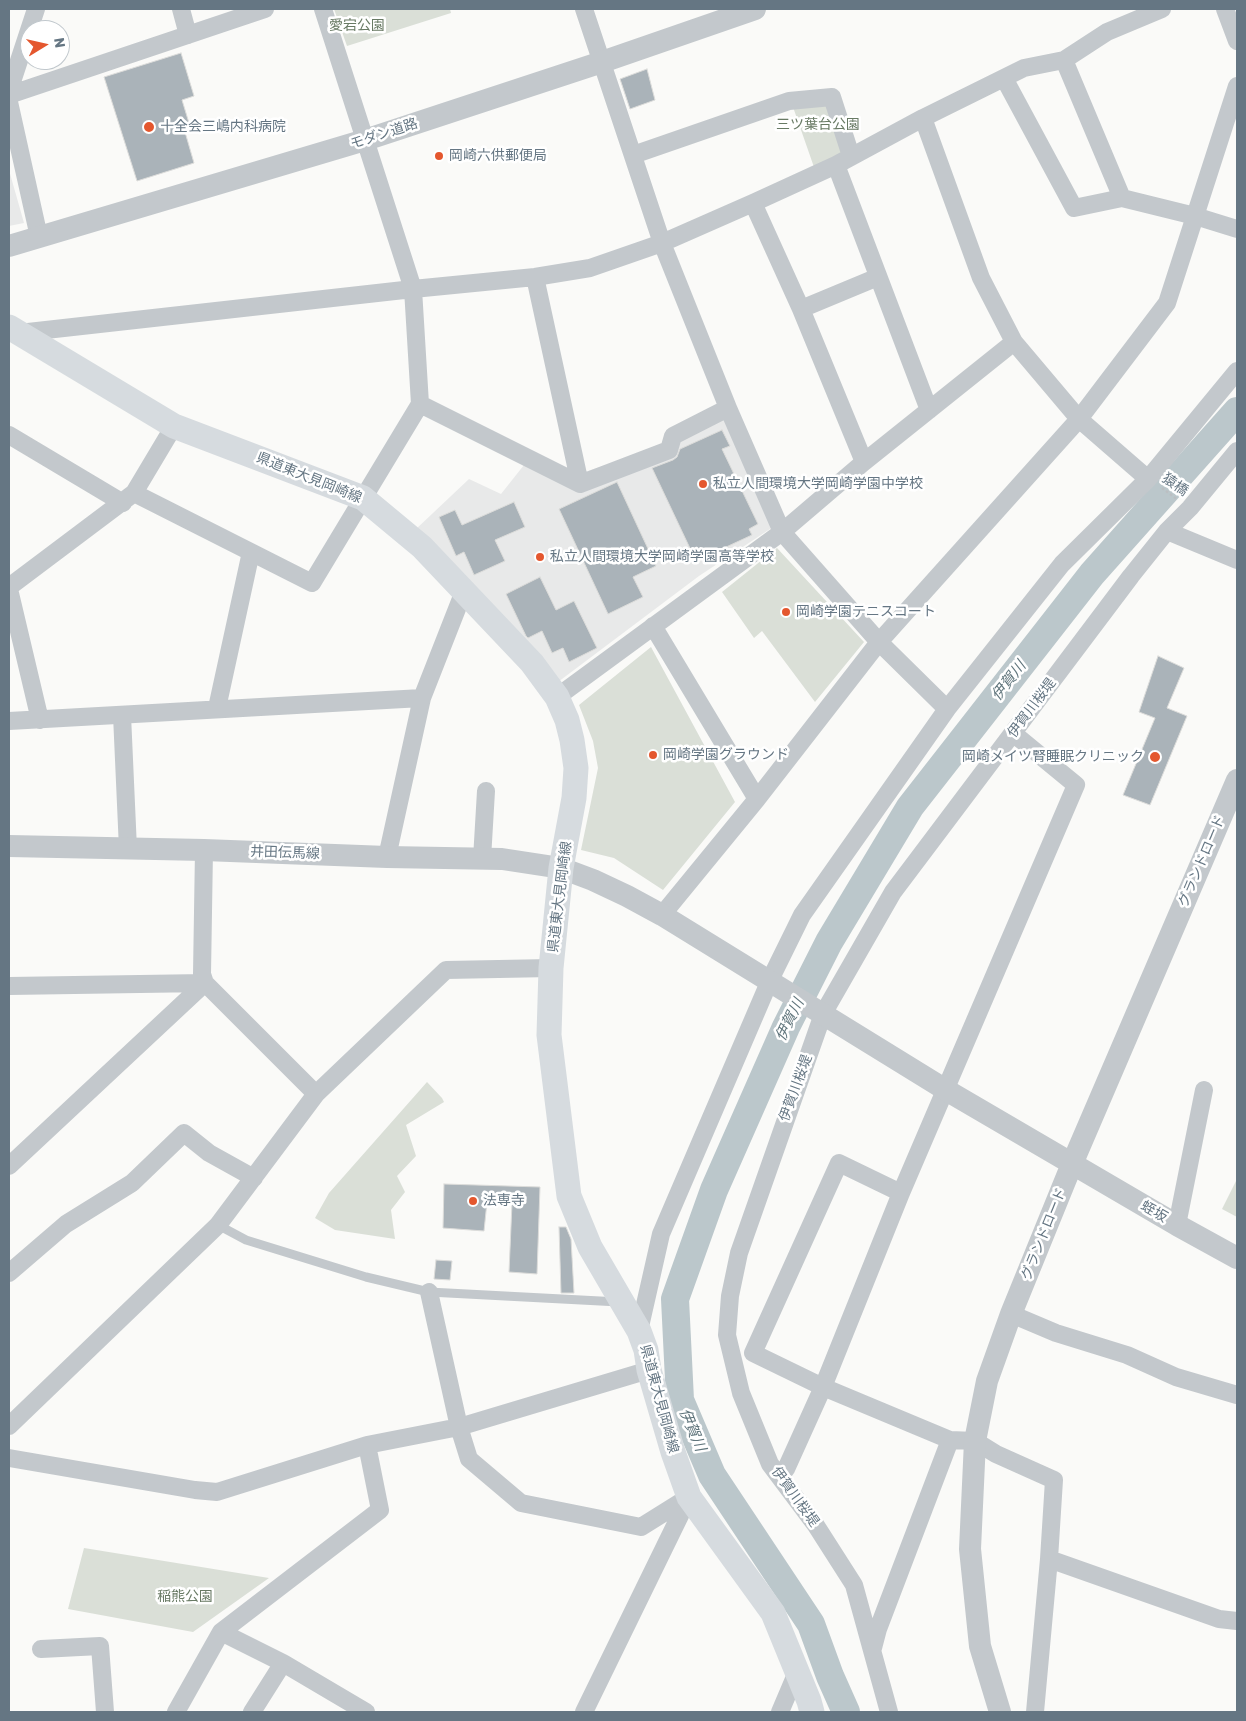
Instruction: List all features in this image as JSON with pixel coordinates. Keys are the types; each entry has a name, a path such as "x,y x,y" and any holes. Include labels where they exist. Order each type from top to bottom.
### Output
{"main road":[{"name":"県道東大見岡崎線","path":"12,334 174,426 363,498 422,547 532,664 557,697 567,720 576,768 574,798 561,868 551,968 549,1035 569,1196 590,1247 639,1331 646,1350 649,1370 672,1452 689,1497 773,1613 812,1712"}],"street":[{"path":"9,91 36,9"},
{"path":"181,9 188,35"},
{"path":"9,95 265,9"},
{"path":"9,434 128,498 251,552 312,583 420,404 413,288 323,9"},
{"path":"584,9 662,243 728,408 782,532 879,642 947,709"},
{"name":"モダン道路","path":"9,246 365,140 602,62 755,9"},
{"path":"12,334 413,288 535,277 590,268 662,243 753,203 843,160 1024,68 1064,60 1107,32 1162,9"},
{"path":"1225,9 1237,41"},
{"path":"1064,60 1122,198"},
{"path":"1004,78 1074,208 1122,198 1195,216 1237,230"},
{"path":"662,916 758,799 879,642 1079,419 1167,303 1237,86"},
{"path":"632,155 789,101 832,97 843,160 878,277 929,410"},
{"path":"9,102 39,237"},
{"path":"923,118 981,278 1014,342 1079,419 1148,479"},
{"path":"753,203 801,308 864,462"},
{"path":"535,277 580,484"},
{"path":"801,308 878,277"},
{"path":"557,697 782,532 864,462 1014,342"},
{"path":"639,1331 660,1234 770,980 802,915 947,709 1062,564 1148,479 1237,371"},
{"path":"420,404 580,484 669,450 673,436 728,408"},
{"path":"40,720 9,588 128,498 174,426"},
{"path":"1190,508 1237,451"},
{"name":"伊賀川桜堤","path":"889,1712 854,1585 815,1524 770,1464 741,1394 727,1335 730,1296 739,1253 824,1014 893,892 1014,734 1131,576 1167,531 1190,508"},
{"path":"1167,531 1237,560"},
{"path":"217,708 251,552"},
{"path":"387,857 422,698 464,591"},
{"path":"653,626 758,799"},
{"path":"9,721 422,698"},
{"path":"122,715 128,849"},
{"path":"786,1469 823,1387 901,1193 1076,785 1014,734"},
{"name":"グランドロード","path":"1000,1712 980,1646 970,1549 975,1441 987,1382 1011,1314 1072,1164 1237,780"},
{"path":"482,859 486,791"},
{"name":"井田伝馬線","path":"9,846 482,859 524,862 561,868 628,896 824,1014"},
{"path":"204,850 202,974 205,983 316,1094"},
{"path":"9,1426 218,1225 316,1094 446,970 551,968"},
{"path":"9,986 205,983"},
{"path":"9,1166 205,983"},
{"name":"蛭坂","path":"824,1014 946,1090 1237,1258"},
{"path":"1177,1225 1204,1090"},
{"path":"9,1273 66,1224 132,1183 184,1133 209,1153 254,1178"},
{"path":"901,1193 839,1163 753,1353 823,1387 950,1440 975,1441 996,1454 1054,1480 1035,1712"},
{"path":"429,1292 459,1427 469,1459 521,1503 641,1527 689,1497"},
{"path":"1011,1314 1056,1333 1127,1354 1176,1377 1237,1395"},
{"path":"9,1458 195,1490 217,1492 367,1445 459,1427 649,1370"},
{"path":"873,1649 878,1630 950,1440"},
{"path":"176,1712 221,1632 380,1510 367,1445"},
{"path":"584,1712 689,1497"},
{"path":"1049,1559 1219,1619 1237,1622"},
{"path":"221,1632 283,1663 343,1707 366,1712"},
{"path":"41,1649 100,1646 105,1712"},
{"path":"252,1712 283,1663"},
{"path":"780,1712 797,1672"}],"lane":[{"path":"218,1225 246,1240 366,1277 429,1292 621,1302"}],"path":[{"name":"猿橋","path":"1148,479 1190,508"}],"shaded area":[{"path":"9,170 24,223 9,226"},
{"path":"726,414 773,527 699,576 554,685 415,530 469,479 501,494 524,465 566,478 674,443"}],"green space":[{"name":"愛宕公園","path":"334,9 450,9 451,13 347,46"},
{"name":"三ツ葉台公園","path":"831,104 847,154 815,170 793,107"},
{"name":"岡崎学園テニスコート","path":"777,548 864,642 815,702 762,631 754,638 722,592"},
{"name":"岡崎学園グラウンド","path":"651,647 735,802 663,890 614,858 581,850 598,768 593,741 579,705"},
{"path":"427,1082 444,1102 406,1125 416,1156 397,1176 405,1192 391,1210 395,1239 335,1230 315,1218 329,1193"},
{"path":"1237,1179 1237,1217 1222,1209"},
{"name":"稲熊公園","path":"84,1548 269,1578 193,1632 68,1609"}],"building":[{"path":"181,53 194,96 182,100 189,123 183,125 194,163 137,181 104,77"},
{"path":"647,69 655,100 630,109 620,79"},
{"path":"722,430 730,446 722,449 758,524 749,529 752,535 696,561 652,468 673,460 677,457 680,449"},
{"path":"617,482 656,566 633,577 643,597 608,614 559,509"},
{"path":"514,502 525,527 495,540 505,561 474,575 464,552 456,556 439,517 455,510 462,525"},
{"path":"540,577 556,610 574,601 597,648 569,662 563,648 552,653 542,631 528,638 526,636 506,594"},
{"path":"1158,656 1184,668 1167,708 1187,716 1150,805 1123,795 1155,718 1139,712"},
{"path":"444,1184 540,1187 537,1274 509,1272 512,1203 487,1202 484,1231 443,1228"},
{"path":"559,1227 566,1227 571,1239 574,1293 561,1293"},
{"path":"436,1260 452,1261 450,1280 434,1279"}],"waterway":[{"name":"伊賀川","path":"846,1712 830,1676 811,1624 712,1475 680,1400 675,1299 714,1190 786,1027 829,942 910,807 1092,574 1237,411"}],"place":[{"name":"十全会三嶋内科病院","path":"149,127"},
{"name":"岡崎六供郵便局","path":"439,156"},
{"name":"私立人間環境大学岡崎学園中学校","path":"703,484"},
{"name":"私立人間環境大学岡崎学園高等学校","path":"540,557"},
{"name":"岡崎学園テニスコート","path":"786,612"},
{"name":"岡崎学園グラウンド","path":"653,755"},
{"name":"岡崎メイツ腎睡眠クリニック","path":"1155,757"},
{"name":"法専寺","path":"473,1201"}]}
